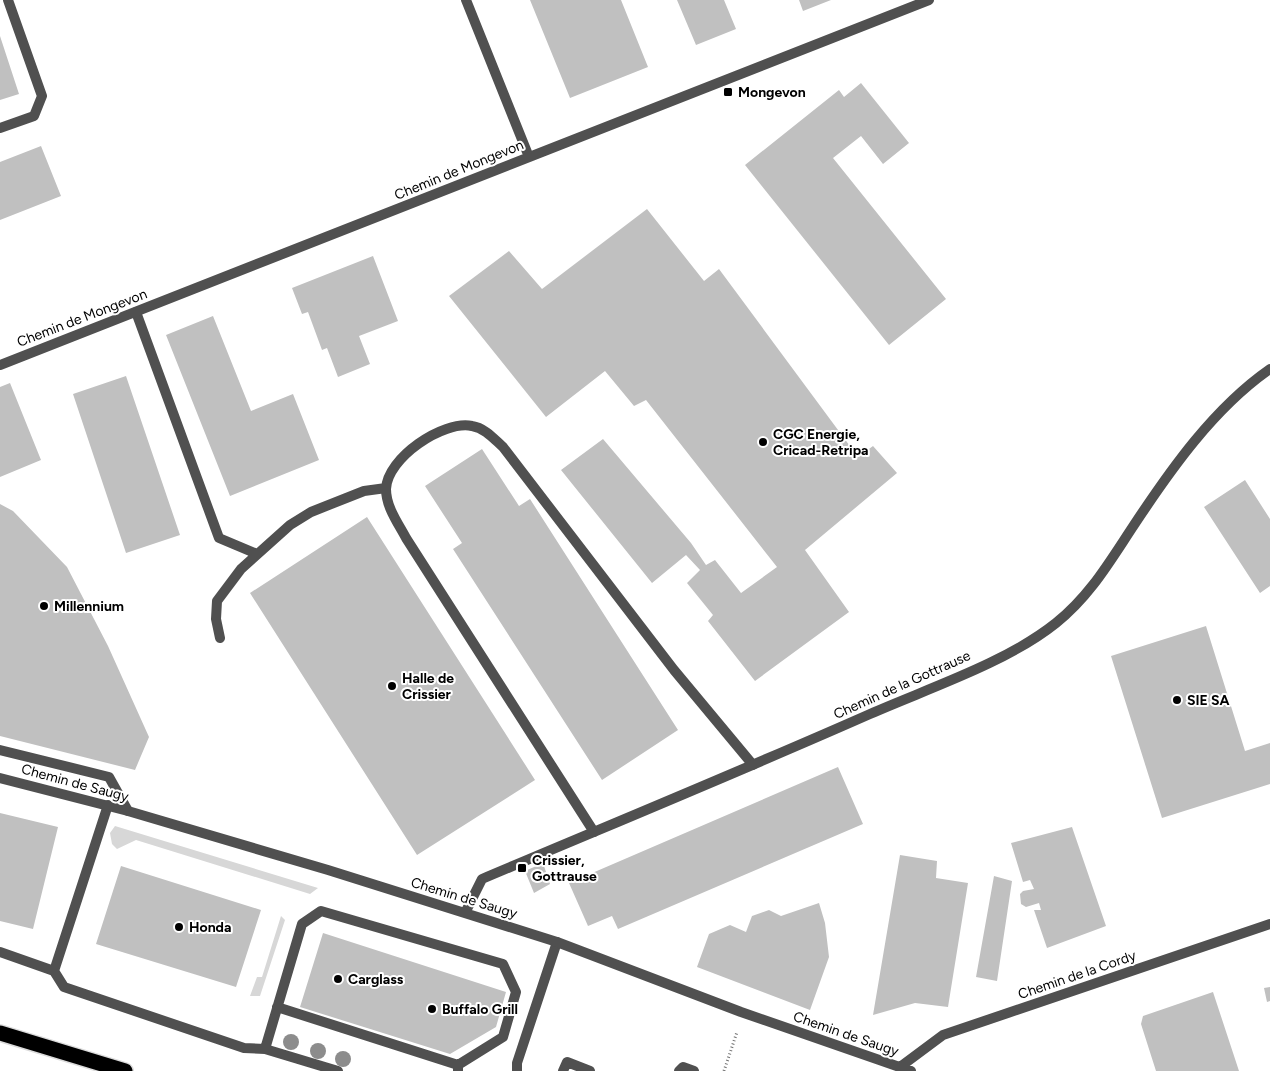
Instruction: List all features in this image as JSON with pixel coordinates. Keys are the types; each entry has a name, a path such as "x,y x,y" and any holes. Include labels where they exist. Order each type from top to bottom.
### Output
{"highway":[{"path":"0,1034 125,1071"}],"street":[{"path":"0,128 34,116 42,96 8,0"},
{"path":"466,0 529,157"},
{"name":"Chemin de Mongevon","path":"0,365 929,0"},
{"path":"136,312 219,538 257,554"},
{"name":"Chemin de la Gottrause","path":"466,913 482,879 753,765 1010,653 1030,642 1058,622 1094,586 1146,506 1192,445 1246,388 1270,369"},
{"path":"594,832 390,510 386,488 398,462 410,448 422,441 458,426 472,426 485,431 503,447 668,663 753,765"},
{"path":"220,638 216,619 217,601 232,579 257,554 290,525 311,512 364,491 386,488"},
{"path":"0,750 109,777 128,811"},
{"name":"Chemin de Saugy","path":"0,778 128,811 557,942 741,1012 899,1069 911,1071"},
{"path":"54,970 108,806"},
{"path":"265,1049 277,1006 302,924 321,911 503,964 516,992 503,1037 458,1068 277,1006"},
{"name":"Chemin de la Cordy","path":"899,1069 943,1035 1270,924"},
{"path":"517,1071 517,1064 557,942"},
{"path":"0,952 54,970 64,987 244,1048 265,1049 338,1071"},
{"path":"565,1067 583,1070"},
{"path":"679,1071 683,1067 694,1071"}],"path":[{"path":"724,1071 736,1032"}],"shaded area":[{"path":"115,826 318,888 310,894 136,840 117,849 112,844 110,833"},
{"path":"281,916 285,920 260,996 250,996 257,977 262,977"}],"building":[{"path":"530,0 621,0 648,67 570,98"},
{"path":"677,0 724,0 736,29 696,45"},
{"path":"799,0 831,0 803,11"},
{"path":"0,36 19,94 0,100"},
{"path":"861,83 909,143 883,164 861,136 833,158 946,299 889,345 745,165 839,90 844,97"},
{"path":"41,146 61,196 0,220 0,162"},
{"name":"CGC Energie, Cricad-Retripa","path":"647,209 704,281 719,269 858,457 873,446 897,473 805,550 849,612 755,681 708,621 713,615 687,583 700,570 686,555 652,583 561,470 603,439 691,543 706,565 715,560 741,593 777,567 646,400 634,406 605,371 546,417 449,296 509,251 542,289"},
{"path":"373,256 398,321 359,336 370,364 338,377 327,348 322,350 308,312 302,314 292,288"},
{"path":"213,316 251,411 293,394 319,460 230,496 166,335"},
{"path":"126,376 180,535 126,553 73,394"},
{"path":"10,383 41,460 0,477 0,387"},
{"path":"482,449 519,506 530,499 678,730 602,780 453,549 462,543 425,486"},
{"path":"1245,480 1270,519 1270,586 1260,593 1204,507"},
{"name":"Millennium","path":"0,504 13,511 67,567 108,646 149,737 135,770 0,736"},
{"name":"Halle de Crissier","path":"367,517 535,780 417,855 250,593"},
{"name":"SIE SA","path":"1206,626 1245,751 1270,743 1270,784 1162,818 1111,656"},
{"path":"838,767 863,824 618,929 612,916 588,926 569,883"},
{"path":"0,813 58,827 33,929 0,921"},
{"path":"1072,827 1106,926 1047,948 1034,910 1041,910 1039,903 1026,907 1021,904 1020,894 1023,891 1034,889 1030,880 1023,882 1011,843"},
{"path":"900,855 937,861 936,878 968,883 948,1007 915,1003 873,1015"},
{"path":"543,863 550,884 534,893 525,871"},
{"name":"Honda","path":"121,866 261,910 236,987 96,944"},
{"path":"994,876 1012,881 997,981 976,977"},
{"path":"819,903 825,923 829,957 810,1010 697,967 709,934 730,925 746,932 752,916 769,910 781,916"},
{"name":"Buffalo Grill","path":"323,933 506,992 496,1027 450,1054 300,1007"},
{"path":"1270,987 1270,1001 1267,1002 1264,988"},
{"path":"1213,992 1239,1071 1156,1071 1141,1024 1143,1016"}],"place":[{"name":"Mongevon","path":"728,92"},
{"name":"CGC Energie, Cricad-Retripa","path":"763,442"},
{"name":"Millennium","path":"44,606"},
{"name":"Halle de Crissier","path":"392,686"},
{"name":"SIE SA","path":"1177,700"},
{"name":"Crissier, Gottrause","path":"522,868"},
{"name":"Honda","path":"179,927"},
{"name":"Carglass","path":"338,979"},
{"name":"Buffalo Grill","path":"432,1009"}]}
